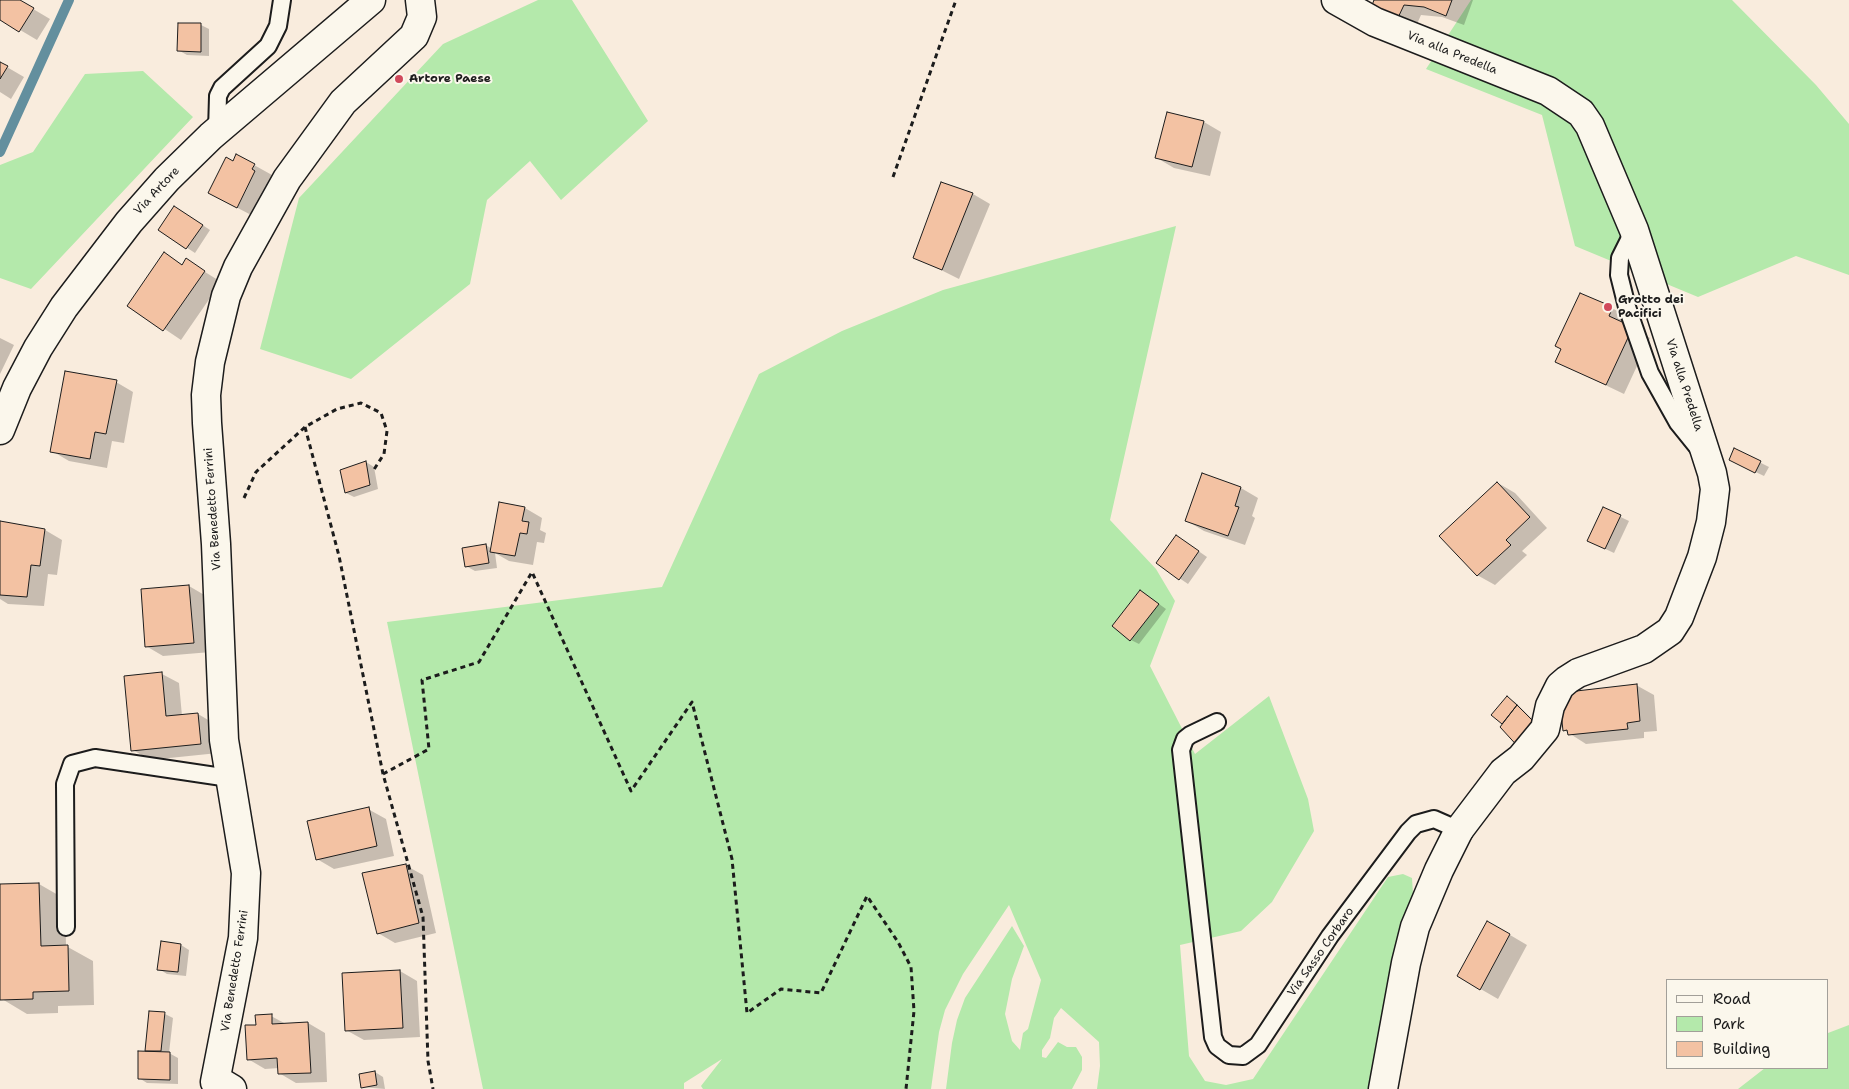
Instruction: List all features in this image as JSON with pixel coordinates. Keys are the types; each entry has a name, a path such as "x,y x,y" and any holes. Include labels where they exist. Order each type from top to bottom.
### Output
{"street":[{"name":"Via Artore","path":"0,430 17,388 64,307 129,222 167,179 217,131 371,0"},
{"name":"Via Benedetto Ferrini","path":"218,1087 243,938 246,909 246,873 224,740 216,544 206,395 216,328 238,267 287,178 343,102 414,36 422,17 420,0"},
{"name":"Via alla Predella","path":"1336,0 1375,22 1548,91 1581,113 1590,126 1634,230 1707,458 1715,489 1713,513 1702,557 1679,618 1670,631 1644,649 1578,673 1560,686 1550,706 1545,729 1521,758 1503,772 1459,830"},
{"path":"1383,1089 1406,963 1415,927 1439,870 1459,830"}],"lane":[{"path":"217,131 217,104 222,88 268,46 278,26 282,0"},
{"name":"Via Sasso Corbaro","path":"1217,722 1190,735 1182,744 1181,750 1213,1037 1217,1046 1229,1055 1243,1056 1258,1045 1330,936 1416,824 1434,819 1459,830"},
{"path":"66,928 65,784 72,764 94,758 229,778"}],"path":[{"path":"893,177 956,0"},
{"path":"241,503 256,472 306,427 337,409 361,403 381,413 387,431 384,454 373,471"},
{"path":"306,427 339,556 383,774 423,917 428,1061 433,1089"},
{"path":"383,774 429,749 422,680 479,662 532,572 631,790 692,702 732,858 747,1013 781,989 822,993 868,896 898,942 911,967 914,1011 906,1089"}],"green space":[{"path":"538,0 572,0 648,121 561,200 530,161 487,200 470,284 351,379 260,349 299,198 443,44"},
{"path":"1471,0 1732,0 1816,85 1849,124 1849,275 1796,256 1698,297 1575,246 1542,115 1426,69"},
{"path":"143,71 193,117 31,289 0,278 0,165 33,152 85,74"},
{"path":"1176,226 1110,520 1156,569 1175,601 1150,666 1195,754 1269,696 1308,799 1314,831 1272,902 1241,931 1180,945 1189,1056 1205,1081 1226,1085 1253,1079 1388,877 1403,874 1412,878 1413,894 1389,980 1368,1089 1097,1089 1100,1066 1099,1042 1061,1008 1054,1018 1050,1038 1042,1050 1042,1057 1046,1058 1058,1042 1067,1047 1076,1047 1082,1057 1082,1070 1072,1089 946,1089 952,1043 957,1020 965,998 1012,926 1024,946 1012,979 1005,1014 1012,1041 1020,1050 1023,1033 1028,1029 1041,980 1009,905 963,974 945,1010 939,1032 931,1089 703,1089 701,1086 722,1059 684,1083 684,1089 483,1089 387,622 662,587 759,374 842,331 943,290"},
{"path":"1849,1025 1849,1089 1738,1089 1764,1069 1829,1069 1829,1033"}],"building":[{"path":"0,0 20,0 34,8 19,32 0,20"},
{"path":"1374,0 1452,0 1446,16 1424,7 1404,5 1395,24 1369,13"},
{"path":"178,23 201,23 201,52 177,51"},
{"path":"0,62 8,66 0,79"},
{"path":"1167,112 1204,121 1192,167 1155,158"},
{"path":"236,154 255,164 252,169 255,171 237,208 208,193 226,157 233,161"},
{"path":"941,182 973,193 942,270 913,258"},
{"path":"174,206 203,225 186,249 158,230"},
{"path":"164,252 182,265 186,258 205,271 163,331 127,306"},
{"path":"1580,293 1613,307 1609,316 1633,327 1606,385 1555,362 1561,349 1555,346"},
{"path":"65,371 117,380 106,434 95,432 90,459 50,452"},
{"path":"1734,448 1761,461 1755,473 1729,460"},
{"path":"366,461 370,485 345,493 340,470"},
{"path":"1202,473 1241,487 1235,506 1239,507 1228,536 1185,521"},
{"path":"1497,482 1530,517 1506,540 1511,545 1477,576 1439,536"},
{"path":"499,502 525,507 522,521 529,522 527,534 520,533 515,556 490,552"},
{"path":"1603,507 1621,515 1605,549 1587,541"},
{"path":"0,521 45,529 40,566 31,565 27,597 0,595"},
{"path":"1176,535 1199,551 1179,580 1156,563"},
{"path":"486,544 489,563 465,567 462,548"},
{"path":"189,585 194,643 145,647 141,589"},
{"path":"1140,590 1159,604 1130,641 1112,626"},
{"path":"162,672 166,716 198,713 201,744 131,751 124,676"},
{"path":"1637,684 1640,721 1627,723 1628,729 1568,735 1567,730 1563,731 1559,693"},
{"path":"1507,696 1517,705 1502,724 1491,715"},
{"path":"1517,705 1542,730 1522,751 1500,727"},
{"path":"369,807 377,846 316,860 307,821"},
{"path":"406,864 419,923 377,934 362,873"},
{"path":"39,883 41,946 68,945 69,991 33,992 33,999 0,1000 0,884"},
{"path":"1487,921 1510,934 1480,990 1457,976"},
{"path":"161,941 181,944 178,972 157,970"},
{"path":"400,970 403,1028 345,1031 342,973"},
{"path":"149,1011 165,1012 161,1051 145,1051"},
{"path":"272,1014 272,1024 308,1022 311,1073 278,1074 277,1058 247,1060 245,1025 256,1025 255,1015"},
{"path":"138,1051 170,1052 170,1080 138,1079"},
{"path":"375,1071 377,1085 361,1088 359,1074"}],"waterway":[{"path":"0,152 69,0"}],"place":[{"name":"Artore Paese","path":"399,79"},
{"name":"Grotto dei Pacifici","path":"1608,307"}]}
